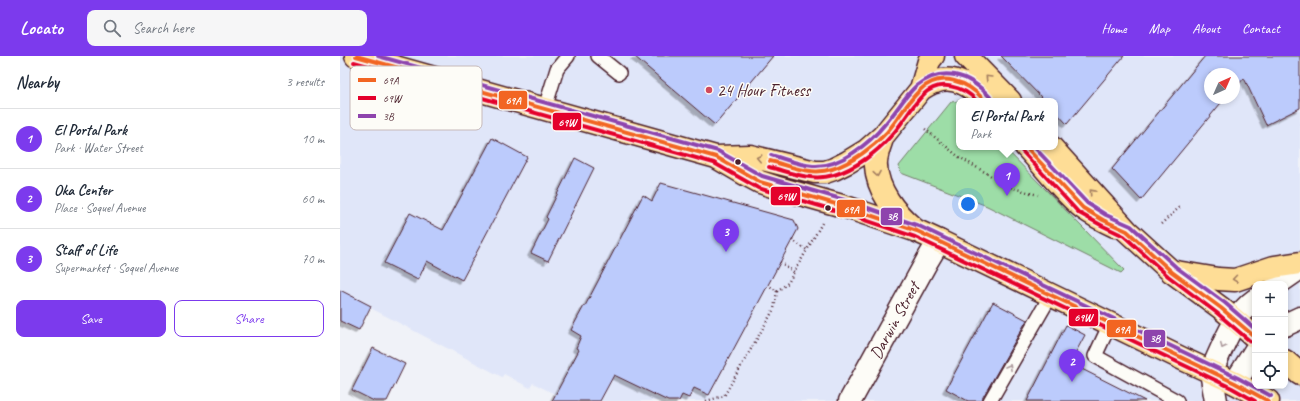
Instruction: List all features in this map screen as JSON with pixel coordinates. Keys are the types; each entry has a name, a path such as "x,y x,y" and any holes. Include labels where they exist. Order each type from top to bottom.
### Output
{"main road":[{"path":"356,56 392,66"},
{"path":"921,89 929,61 933,56"},
{"path":"966,56 1007,98"},
{"path":"716,157 750,156 804,170 826,172 848,162 883,136 921,89 936,81 953,80 967,85 982,98"},
{"path":"482,91 716,157 760,182 846,207 917,231 1184,360 1235,383 1268,401"},
{"path":"883,136 876,165 878,180 894,209 903,220 917,231"},
{"path":"1029,150 1083,208 1103,220 1127,231"},
{"path":"1055,150 1127,231 1172,272 1236,320 1252,334"},
{"path":"1172,272 1235,280 1274,267 1300,263"},
{"path":"1288,364 1300,374"}],"street":[{"name":"Darwin Street","path":"850,401 939,241"},
{"path":"1281,281 1300,268"},
{"path":"1216,401 1211,372 1236,320 1252,302"},
{"path":"1288,324 1300,318"},
{"path":"1216,401 1235,383 1254,353"}],"lane":[{"path":"545,108 557,69 568,56"},
{"path":"598,56 619,74"},
{"path":"990,401 1051,295"},
{"path":"1110,324 1095,356 1177,401"}],"path":[{"path":"925,129 959,157 1010,187 1040,196"},
{"path":"1161,224 1180,207"},
{"path":"706,401 724,396 774,309 777,291 788,283 808,250 822,222"},
{"path":"792,240 808,250"},
{"path":"780,262 794,272"},
{"path":"768,285 777,291"}],"shaded area":[{"path":"340,56 1300,56 1300,401 568,401 533,383 530,388 504,374 502,377 340,292"}],"green space":[{"path":"956,101 956,150 1007,150 1124,270 1121,273 987,206 901,173 899,166 951,102"}],"building":[{"name":"24 Hour Fitness","path":"634,56 773,56 715,125"},
{"path":"1001,56 1124,56 1067,124 1058,114 1058,98 1042,98"},
{"path":"1205,56 1300,56 1300,108 1266,125 1244,78 1240,83 1240,68 1204,68 1204,104 1220,104 1141,200 1112,169"},
{"path":"492,138 527,157 462,280 427,261 418,280 384,263 410,213 443,230"},
{"path":"575,158 594,168 548,261 531,253 548,219 546,217"},
{"path":"661,183 794,220 798,229 709,395 694,388 689,398 682,395 679,401 668,401 614,375 600,401 552,401 579,350 576,348 581,336 571,330 643,195 652,201"},
{"path":"340,290 371,306 359,330 340,321"},
{"path":"993,302 1027,320 982,401 968,401 946,389"},
{"path":"1066,325 1085,335 1070,363 1145,401 1027,401"},
{"path":"373,348 405,364 387,401 374,401 352,390"}],"transit line":[{"name":"69A","path":"356,56 392,66"},
{"name":"3B","path":"378,56 414,66"},
{"name":"69W","path":"354,62 368,66"},
{"name":"3B","path":"771,155 813,166 823,166 843,159 871,139 916,86 936,76 945,74 964,78 982,89 990,97"},
{"name":"69A","path":"770,161 809,171 824,171 847,163 869,149 881,138 919,91 936,81 954,81 970,88 982,98"},
{"name":"3B","path":"482,85 718,151 762,176 848,201 919,226 1238,378 1271,396"},
{"name":"69W","path":"769,167 809,177 825,177 834,175 850,169 879,148 895,131 923,95 929,90 936,87 951,86 965,91 973,98"},
{"name":"69A","path":"482,91 716,157 760,182 846,207 917,231 1235,383 1268,401"},
{"name":"69W","path":"482,98 714,163 758,188 844,213 915,237 1232,388 1255,401"},
{"name":"69A","path":"1029,150 1083,208 1103,220 1127,231 1172,272 1221,308 1252,334"},
{"name":"3B","path":"1037,150 1087,203 1106,215 1131,226 1176,267 1225,303 1252,326"},
{"name":"69W","path":"1022,151 1079,213 1124,236 1168,276 1217,313 1251,342"}],"place":[{"name":"24 Hour Fitness","path":"709,90"},
{"name":"El Portal Park","path":"1007,196"},
{"name":"Staff of Life","path":"726,252"},
{"name":"Oka Center","path":"1072,382"}]}
